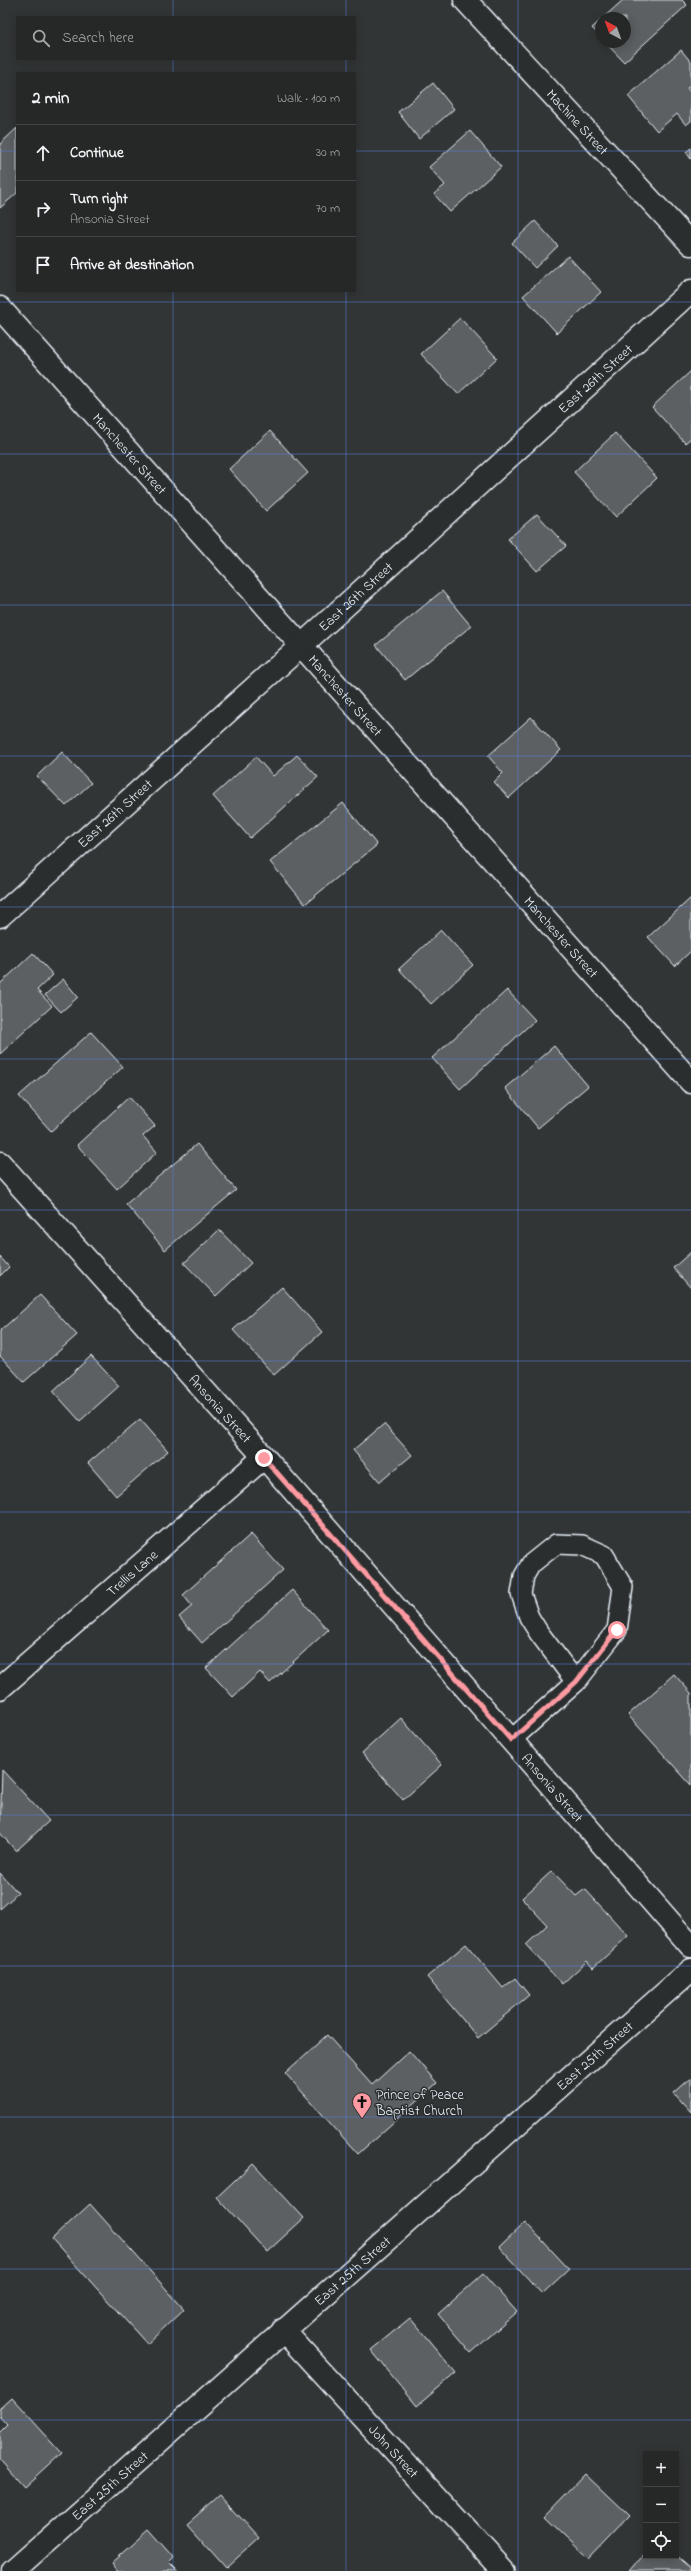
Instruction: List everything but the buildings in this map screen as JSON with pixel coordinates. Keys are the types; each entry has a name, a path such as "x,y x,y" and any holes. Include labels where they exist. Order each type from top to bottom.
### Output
{"street":[{"name":"Machine Street","path":"465,0 691,244"},
{"name":"East 26th Street","path":"0,916 302,645 691,291"},
{"name":"Manchester Street","path":"0,308 691,1082"},
{"name":"Ansonia Street","path":"0,1163 264,1458 691,1946"},
{"name":"Trellis Lane","path":"0,1688 264,1458"},
{"name":"East 25th Street","path":"13,2571 283,2330 691,1970"},
{"name":"John Street","path":"283,2330 504,2571"}],"lane":[{"path":"511,1740 576,1682 617,1630 623,1587 604,1555 582,1545 556,1544 531,1564 524,1576 521,1594 529,1617 539,1633 576,1682"}],"place":[{"name":"Prince of Peace Baptist Church","path":"362,2119"}],"route":[{"path":"264,1458 511,1740 576,1682 617,1630"}]}
